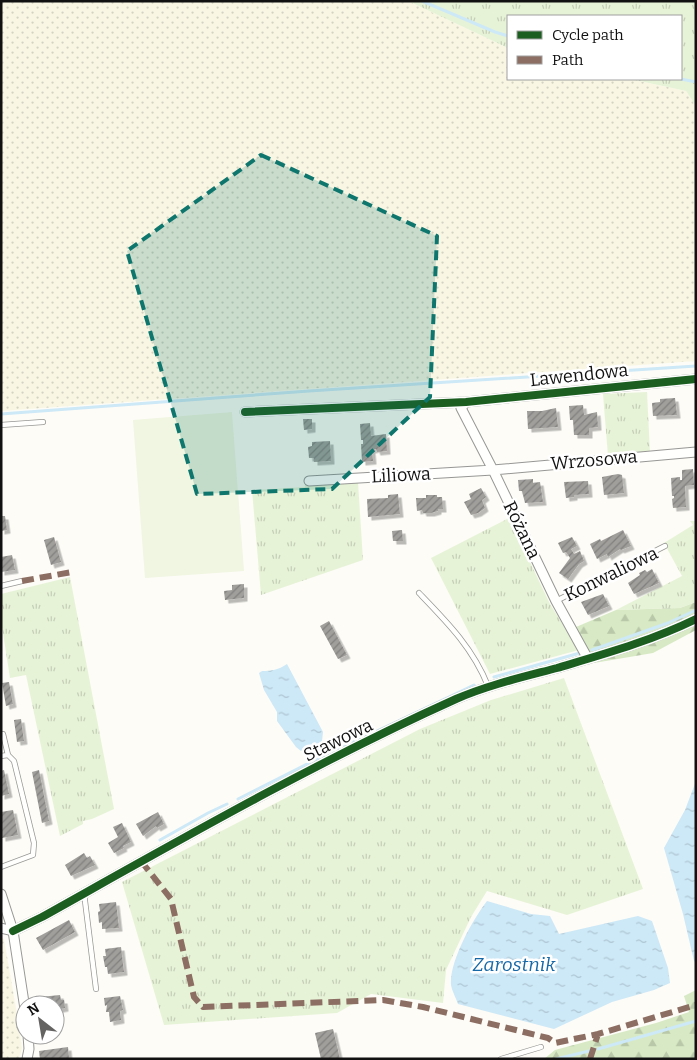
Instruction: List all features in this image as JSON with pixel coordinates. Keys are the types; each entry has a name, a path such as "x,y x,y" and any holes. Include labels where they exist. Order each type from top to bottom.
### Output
{"street":[{"name":"Lawendowa","path":"245,412 466,402 696,379"},
{"name":"Różana","path":"466,402 461,408 556,601 588,659"},
{"name":"Wrzosowa","path":"493,470 696,452"},
{"name":"Liliowa","path":"309,481 493,470"},
{"name":"Stawowa","path":"13,931 282,784 457,699 488,686 588,659 669,632 696,620"},
{"path":"1,894 13,931 23,995"},
{"path":"1,928 13,931"},
{"path":"27,1059 29,1045"}],"lane":[{"path":"1,425 43,422"},
{"name":"Konwaliowa","path":"556,601 665,546"},
{"path":"1,586 22,581"},
{"path":"419,593 459,634 484,674 488,686"},
{"path":"1,867 33,855 34,843 14,762 8,755 3,734"},
{"path":"1,756 8,755"},
{"path":"84,893 96,989"},
{"path":"501,1059 541,1047"}],"highlighted area":[{"path":"261,155 437,236 430,397 332,489 197,494 127,251"}],"shaded area":[{"path":"1,1 408,1 507,48 507,80 635,80 686,91 696,106 696,361 1,411"},
{"path":"1,937 4,939 15,1002 15,1045 22,1045 22,1048 19,1059 1,1059"}],"green space":[{"path":"408,1 696,1 696,106 686,91 635,80 682,80 682,15 507,15 507,48"},
{"path":"647,392 650,453 608,456 603,394"},
{"path":"232,412 244,571 145,578 133,420"},
{"path":"358,482 363,560 261,595 252,490 305,487 305,484"},
{"path":"509,518 550,604 579,650 490,674 431,558"},
{"path":"690,521 696,521 696,602 680,608 616,610 682,576 664,543 693,525"},
{"path":"70,577 114,809 83,821 83,824 60,836 26,675 10,678 1,620 1,594"},
{"path":"696,602 696,630 653,653 594,663 576,627 616,610 680,608"},
{"path":"564,678 643,889 567,915 487,891 471,917 446,970 443,1003 371,994 337,1013 164,1025 122,882 420,729 491,700"},
{"path":"696,990 696,1059 544,1059 555,1050 656,1023 689,1012 684,996"}],"water":[{"path":"287,664 323,732 322,741 309,749 301,751 277,721 277,712 264,690 259,673 278,669"},
{"path":"696,781 696,963 664,848 685,810"},
{"name":"Zarostnik","path":"487,901 531,914 550,916 559,934 638,916 652,921 668,968 670,983 654,990 612,1002 554,1029 458,1004 451,985 454,965 469,929"}],"building":[{"path":"675,398 677,415 653,416 652,403 660,402 660,399"},
{"path":"583,405 584,415 597,412 598,427 589,428 589,435 574,435 573,420 570,420 569,406"},
{"path":"556,408 558,427 528,429 527,411 542,411"},
{"path":"303,419 312,419 312,429 304,430"},
{"path":"370,423 371,436 386,434 387,451 377,452 376,449 372,450 373,461 362,462 361,444 363,444 363,440 361,440 360,424"},
{"path":"330,441 331,461 314,462 314,458 309,458 308,447 312,446 312,442"},
{"path":"693,469 694,485 685,486 686,507 673,508 672,499 674,496 672,496 671,478 680,477 680,480 682,480 682,470"},
{"path":"622,475 624,493 604,495 602,477"},
{"path":"533,479 533,483 540,482 543,502 525,503 522,491 519,491 518,480"},
{"path":"588,481 589,494 574,495 574,497 566,498 564,482"},
{"path":"481,488 486,497 482,500 485,508 471,515 464,502 471,499 469,494"},
{"path":"398,494 400,514 368,517 367,499 388,498 388,495"},
{"path":"426,495 442,497 443,509 438,509 438,511 431,513 423,513 422,510 417,511 416,498 426,498"},
{"path":"1,516 5,516 7,530 1,531"},
{"path":"402,530 403,541 393,541 392,531"},
{"path":"623,530 631,546 620,549 608,557 607,554 597,559 590,544 600,539 601,541"},
{"path":"54,537 61,562 51,565 44,540"},
{"path":"572,537 577,546 571,549 574,554 580,551 584,561 579,564 568,579 559,573 570,558 566,552 563,553 558,543"},
{"path":"12,555 15,570 1,572 1,557"},
{"path":"652,569 659,583 634,594 628,583 640,575 639,573"},
{"path":"244,584 244,598 225,600 224,591 232,590 232,585"},
{"path":"603,594 609,606 588,615 581,602"},
{"path":"329,621 347,655 338,659 320,626"},
{"path":"9,682 13,704 6,706 2,683"},
{"path":"21,719 24,741 17,742 14,720"},
{"path":"4,770 9,794 1,796 1,771"},
{"path":"39,770 49,821 42,823 32,772"},
{"path":"13,810 18,835 2,838 1,812"},
{"path":"158,812 164,824 157,828 156,826 143,836 136,824"},
{"path":"122,823 131,842 114,853 108,843 118,837 113,827"},
{"path":"84,853 87,858 90,856 95,865 71,876 65,865"},
{"path":"116,902 119,928 102,929 102,922 99,923 99,904"},
{"path":"69,920 75,932 43,950 36,938"},
{"path":"121,947 124,972 108,974 103,956 106,956 105,949"},
{"path":"120,996 123,1010 120,1011 121,1020 110,1022 104,998"},
{"path":"333,1029 340,1059 321,1059 315,1033"},
{"path":"68,1047 69,1058 40,1059 39,1051"}],"waterway":[{"path":"422,1 507,36"},
{"path":"682,79 696,82"},
{"path":"1,414 309,391 696,366"},
{"path":"592,650 668,623 696,610"},
{"path":"494,677 580,653"},
{"path":"238,799 307,764 474,685"},
{"path":"160,840 227,804"},
{"path":"598,1049 696,1021"},
{"path":"556,1059 589,1051"}],"marked path":[{"path":"22,581 72,572"},
{"path":"141,861 171,899 194,997 203,1007 383,1000 423,1007 548,1038 555,1043 598,1034 696,1005"},
{"path":"590,1059 598,1034"}],"cycle path":[{"path":"245,412 466,402 696,379"},
{"path":"13,931 42,917 298,776 456,699 493,685 557,668 627,646 662,634 696,619"}]}
